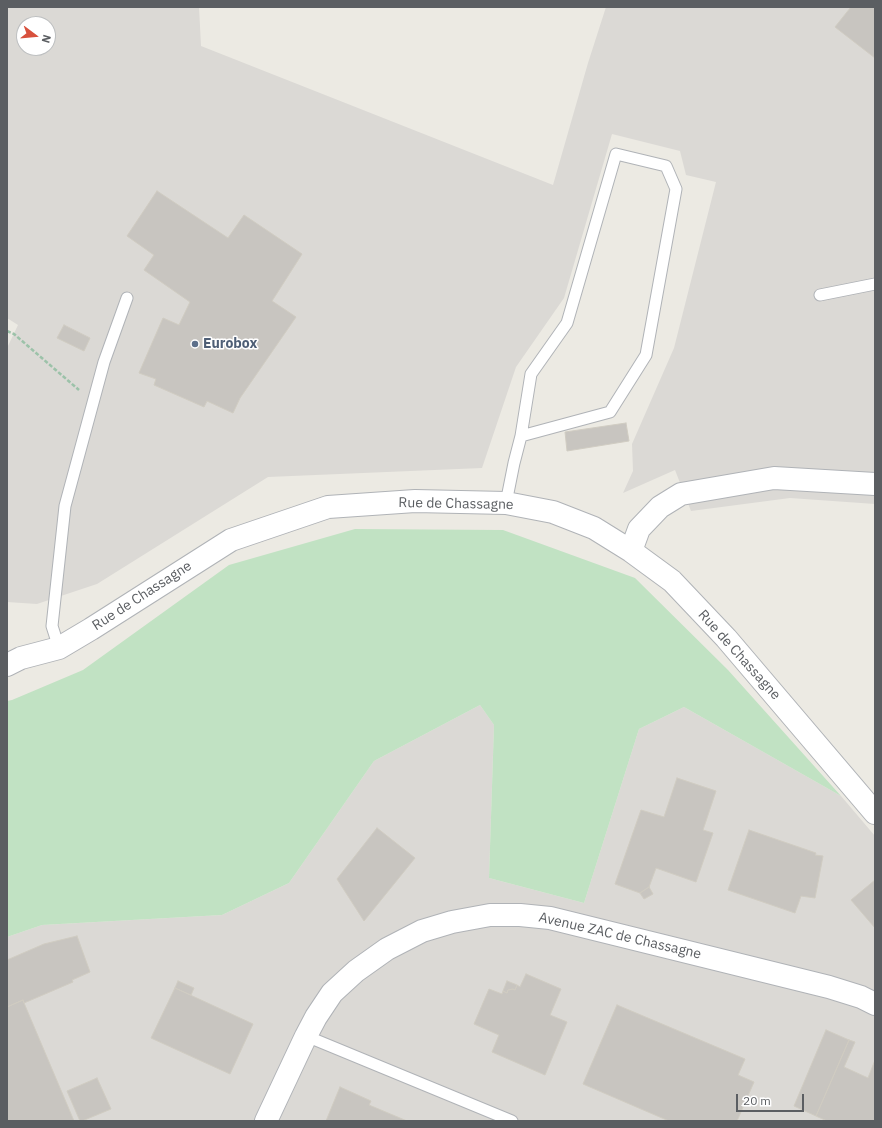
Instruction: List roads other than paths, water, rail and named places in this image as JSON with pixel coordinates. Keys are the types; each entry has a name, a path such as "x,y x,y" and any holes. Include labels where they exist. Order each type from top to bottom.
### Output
{"street":[{"path":"631,551 639,529 660,507 681,494 774,478 875,484"},
{"name":"Rue de Chassagne","path":"12,660 59,648 231,540 328,507 415,501 506,503 553,512 594,528 631,551 672,581 726,638 875,813"},
{"name":"Avenue ZAC de Chassagne","path":"266,1121 306,1036 316,1017 332,993 356,971 387,949 422,931 452,922 490,915 520,915 550,918 829,987 861,997 875,1004"}],"lane":[{"path":"506,503 521,436 531,374 567,322 616,154 666,166 676,189 646,355 610,412 521,436"},
{"path":"820,295 875,284"},
{"path":"59,648 52,626 65,506 104,362 127,298"},
{"path":"306,1036 512,1121"}],"place":[{"name":"Eurobox","path":"195,344"}]}
